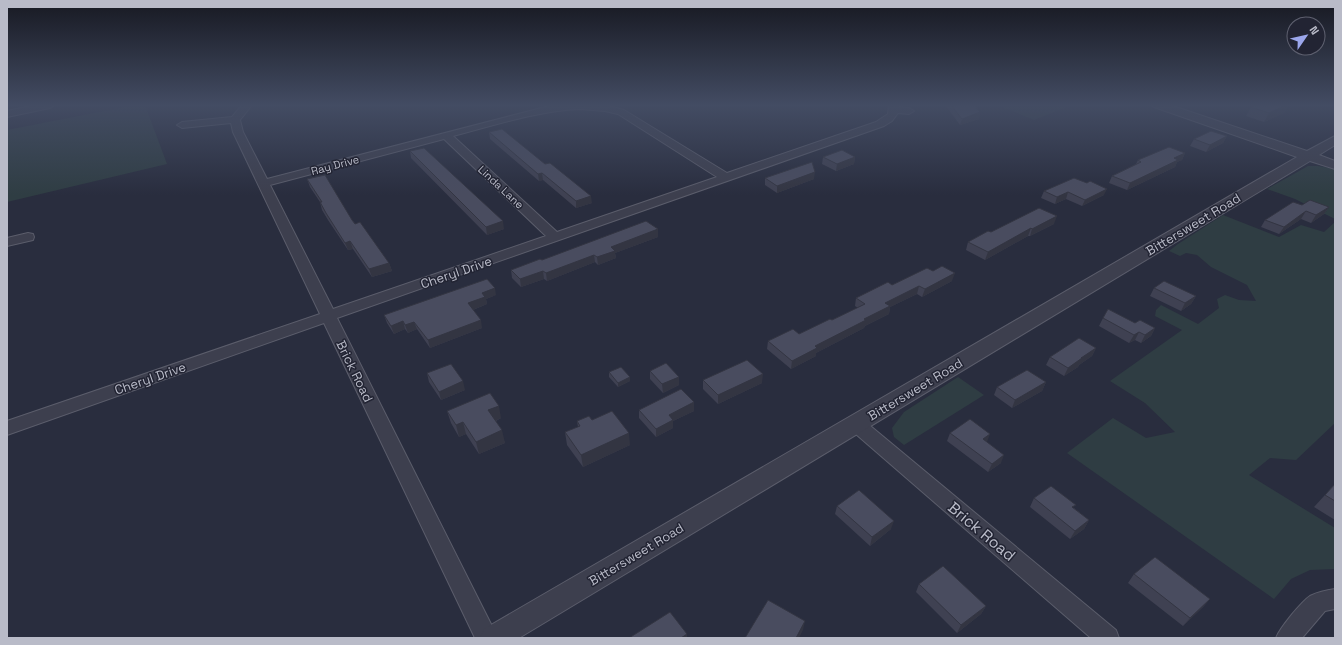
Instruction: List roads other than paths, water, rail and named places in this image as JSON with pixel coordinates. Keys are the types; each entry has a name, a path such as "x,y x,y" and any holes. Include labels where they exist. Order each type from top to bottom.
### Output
{"street":[{"name":"Brick Road","path":"240,135 487,638"},
{"name":"Ray Drive","path":"264,183 450,135"},
{"name":"Ray Drive","path":"659,135 726,178"},
{"name":"Cheryl Drive","path":"7,428 848,135"},
{"path":"1246,135 1335,165"},
{"name":"Linda Lane","path":"447,136 556,238"},
{"name":"Bittersweet Road","path":"494,638 1335,140"},
{"path":"7,242 28,237"},
{"name":"Brick Road","path":"856,424 1108,638"},
{"path":"1288,638 1317,604 1323,601 1335,599"}]}
